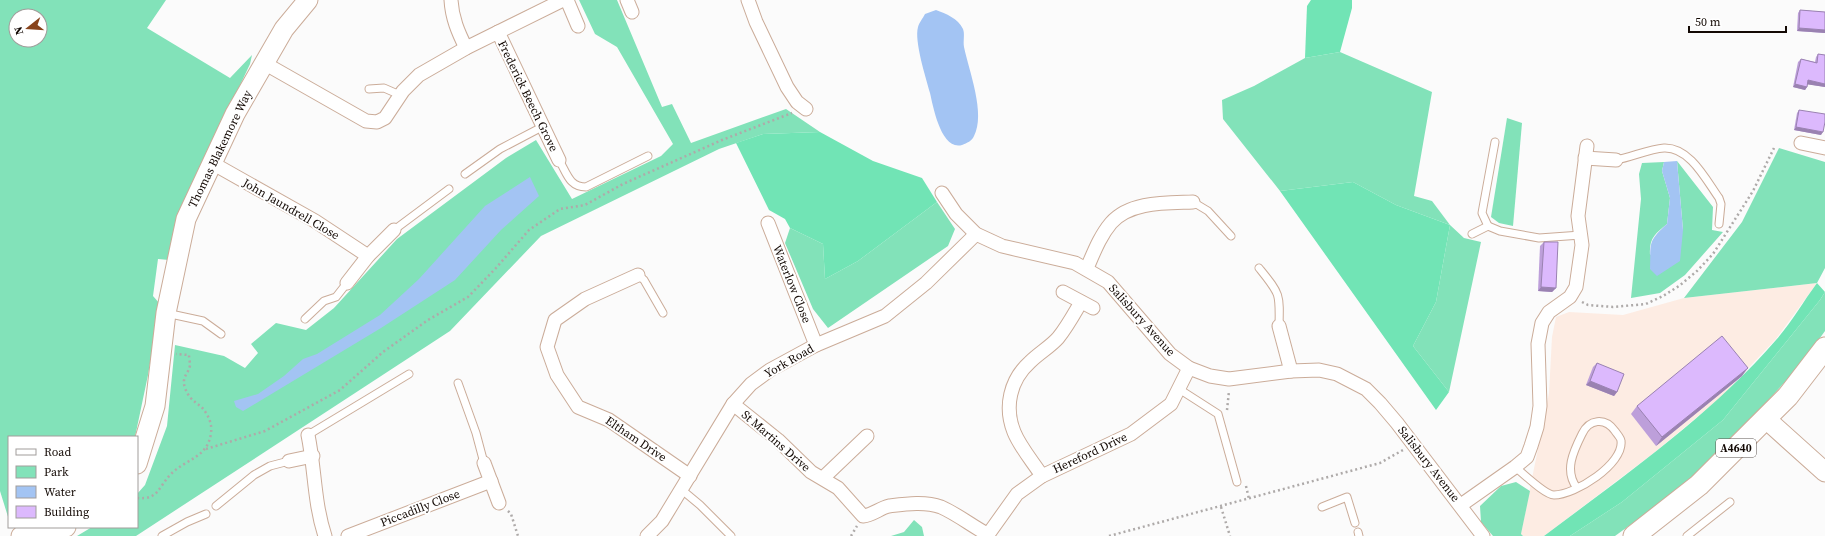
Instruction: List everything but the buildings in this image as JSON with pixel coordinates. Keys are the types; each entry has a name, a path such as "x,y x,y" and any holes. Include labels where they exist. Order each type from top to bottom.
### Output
{"main road":[{"name":"A4640","path":"1634,536 1699,485 1788,396 1825,348"}],"street":[{"name":"Thomas Blakemore Way","path":"138,461 155,406 166,313 186,219 235,114 284,29 308,0"},
{"path":"451,0 453,19 466,48"},
{"path":"264,63 366,121 376,122 385,118 400,95 419,75 466,48 563,0"},
{"path":"567,0 578,26"},
{"path":"626,0 632,12"},
{"path":"748,0 756,22 787,87 797,102 806,109"},
{"name":"Frederick Beech Grove","path":"498,32 559,160"},
{"path":"1801,143 1825,148"},
{"path":"1461,505 1516,467 1527,457 1537,427 1540,406 1538,344 1542,323 1549,312 1570,297 1576,286 1580,267 1581,236 1578,216 1586,152 1616,160"},
{"name":"John Jaundrell Close","path":"212,163 315,221 368,256"},
{"name":"Salisbury Avenue","path":"942,193 956,214 976,234 1002,246 1075,263 1087,268 1108,282 1170,354 1189,368 1210,376 1229,379 1291,371 1319,370 1337,374 1366,389 1397,423 1484,536"},
{"path":"1087,268 1098,242 1113,221 1129,211 1147,205 1193,202"},
{"name":"Waterlow Close","path":"768,223 816,345"},
{"path":"347,283 368,256 394,230"},
{"name":"York Road","path":"647,536 662,521 733,404 751,384 770,370 816,345 885,316 926,283 976,234"},
{"name":"Eltham Drive","path":"638,275 585,299 554,320 547,347 557,375 578,407 609,420 690,476"},
{"path":"1063,292 1093,308"},
{"path":"1042,476 1014,433 1009,409 1010,397 1013,384 1020,372 1064,330 1081,302"},
{"path":"1279,326 1291,371"},
{"name":"Hereford Drive","path":"987,535 1017,494 1042,476 1131,434 1171,404 1189,368"},
{"name":"St Martins Drive","path":"733,404 778,440 811,472 838,488 863,516 870,515 886,507 908,503 941,507 987,535"},
{"path":"1766,419 1825,472"},
{"path":"308,435 313,456 317,503 325,536"},
{"path":"823,478 867,436"},
{"path":"289,461 313,456"},
{"path":"484,463 500,503"},
{"name":"Piccadilly Close","path":"348,536 491,481"},
{"path":"20,536 60,531"}],"lane":[{"path":"369,89 384,88 400,95"},
{"path":"465,174 500,149 542,127"},
{"path":"1494,142 1482,213 1488,226 1500,231 1539,238 1581,236"},
{"path":"1616,160 1663,148 1676,149 1688,157 1719,198 1721,204 1719,224"},
{"path":"559,160 572,184 578,187 586,187 648,156"},
{"path":"394,230 449,189"},
{"path":"1193,202 1208,211 1231,236"},
{"path":"1472,234 1488,226"},
{"path":"1259,268 1277,290 1280,302 1279,326"},
{"path":"638,275 644,280 663,313"},
{"path":"305,320 324,301 336,297 347,283"},
{"path":"166,313 203,321 221,334"},
{"path":"308,435 409,374"},
{"path":"458,383 476,433 484,463"},
{"path":"1179,389 1218,414 1237,482"},
{"path":"1516,467 1542,491 1550,494 1559,494 1577,488 1603,471 1617,458 1621,450 1621,440 1611,426 1601,421 1592,422 1585,428 1575,451 1570,470 1572,481 1577,488"},
{"path":"216,506 254,475 270,466 289,461"},
{"path":"682,490 700,505 731,536"},
{"path":"1322,507 1347,497 1355,523"},
{"path":"1687,536 1730,502"},
{"path":"162,536 187,522 206,514"}],"path":[{"path":"138,498 153,496 161,490 169,476 175,470 206,449 265,431 340,390 383,352 428,320 468,297 529,230 560,209 585,205 623,184 693,152 757,126 806,109"},
{"path":"1570,297 1588,305 1613,307 1631,306 1646,304 1679,286 1697,271 1713,254 1752,192 1774,148"},
{"path":"161,351 189,355 190,365 184,376 184,386 189,397 204,410 210,418 212,430 210,441 206,449"},
{"path":"1109,536 1380,463 1404,449"},
{"path":"500,503 511,514 518,536"},
{"path":"1221,507 1230,536"}],"shaded area":[{"path":"1817,283 1776,339 1720,398 1655,452 1544,536 1523,536 1521,534 1549,393 1552,337 1556,317 1569,312 1623,315 1684,298"}],"green space":[{"path":"0,0 166,0 147,28 230,78 252,55 250,64 190,192 169,260 158,259 153,296 160,304 148,375 135,436 8,436 8,517 0,491"},
{"path":"579,0 617,0 662,107 672,104 691,143 786,109 820,132 763,134 719,149 541,236 450,331 136,536 77,536 90,528 138,528 138,493 145,485 167,426 175,345 224,356 245,368 258,353 251,344 276,323 306,330 334,308 397,239 506,158 536,140 572,199 661,156 673,144 617,47 595,34"},
{"path":"1311,0 1352,0 1352,8 1340,52 1305,58 1307,6"},
{"path":"1340,52 1432,92 1414,196 1432,201 1450,225 1396,205 1353,182 1280,191 1223,119 1222,100 1254,86 1305,58"},
{"path":"1507,118 1522,123 1513,226 1499,223 1491,217"},
{"path":"820,132 873,161 922,178 937,202 858,261 825,279 823,244 790,228 785,219 769,210 736,143 763,134"},
{"path":"1779,148 1825,162 1825,268 1817,283 1684,298 1742,222"},
{"path":"1677,161 1713,207 1712,230 1723,232 1685,275 1660,293 1631,298 1641,199 1639,174 1642,163 1664,162 1662,171 1670,198 1667,224 1652,240 1650,255 1683,230"},
{"path":"1353,182 1396,205 1450,225 1436,302 1413,346 1449,392 1436,410 1280,191"},
{"path":"937,202 955,229 948,246 828,328 813,309 785,243 790,228 823,244 825,279 858,261"},
{"path":"1450,225 1464,238 1481,242 1449,392 1413,346 1436,302"},
{"path":"1817,283 1825,292 1820,300 1723,420 1622,502 1570,536 1544,536 1665,444 1723,395 1776,340 1792,320"},
{"path":"1825,292 1825,331 1801,364 1745,426 1681,488 1615,536 1570,536 1622,502 1723,420"},
{"path":"1516,482 1530,491 1521,534 1523,536 1493,536 1481,522 1480,506 1501,486"},
{"path":"914,520 922,527 924,536 891,536 904,532"}],"water":[{"path":"936,10 955,19 964,31 964,47 975,92 978,116 977,127 973,138 969,142 962,145 955,145 943,135 933,107 919,50 917,33 919,25 925,14"},
{"path":"1677,161 1683,230 1680,261 1657,276 1650,269 1651,244 1656,235 1667,224 1670,198 1662,171 1664,162"},
{"path":"530,177 539,196 501,230 455,280 381,328 243,411 236,407 234,401 258,394 284,376 303,359 317,354 380,315 419,279 485,206"}]}
